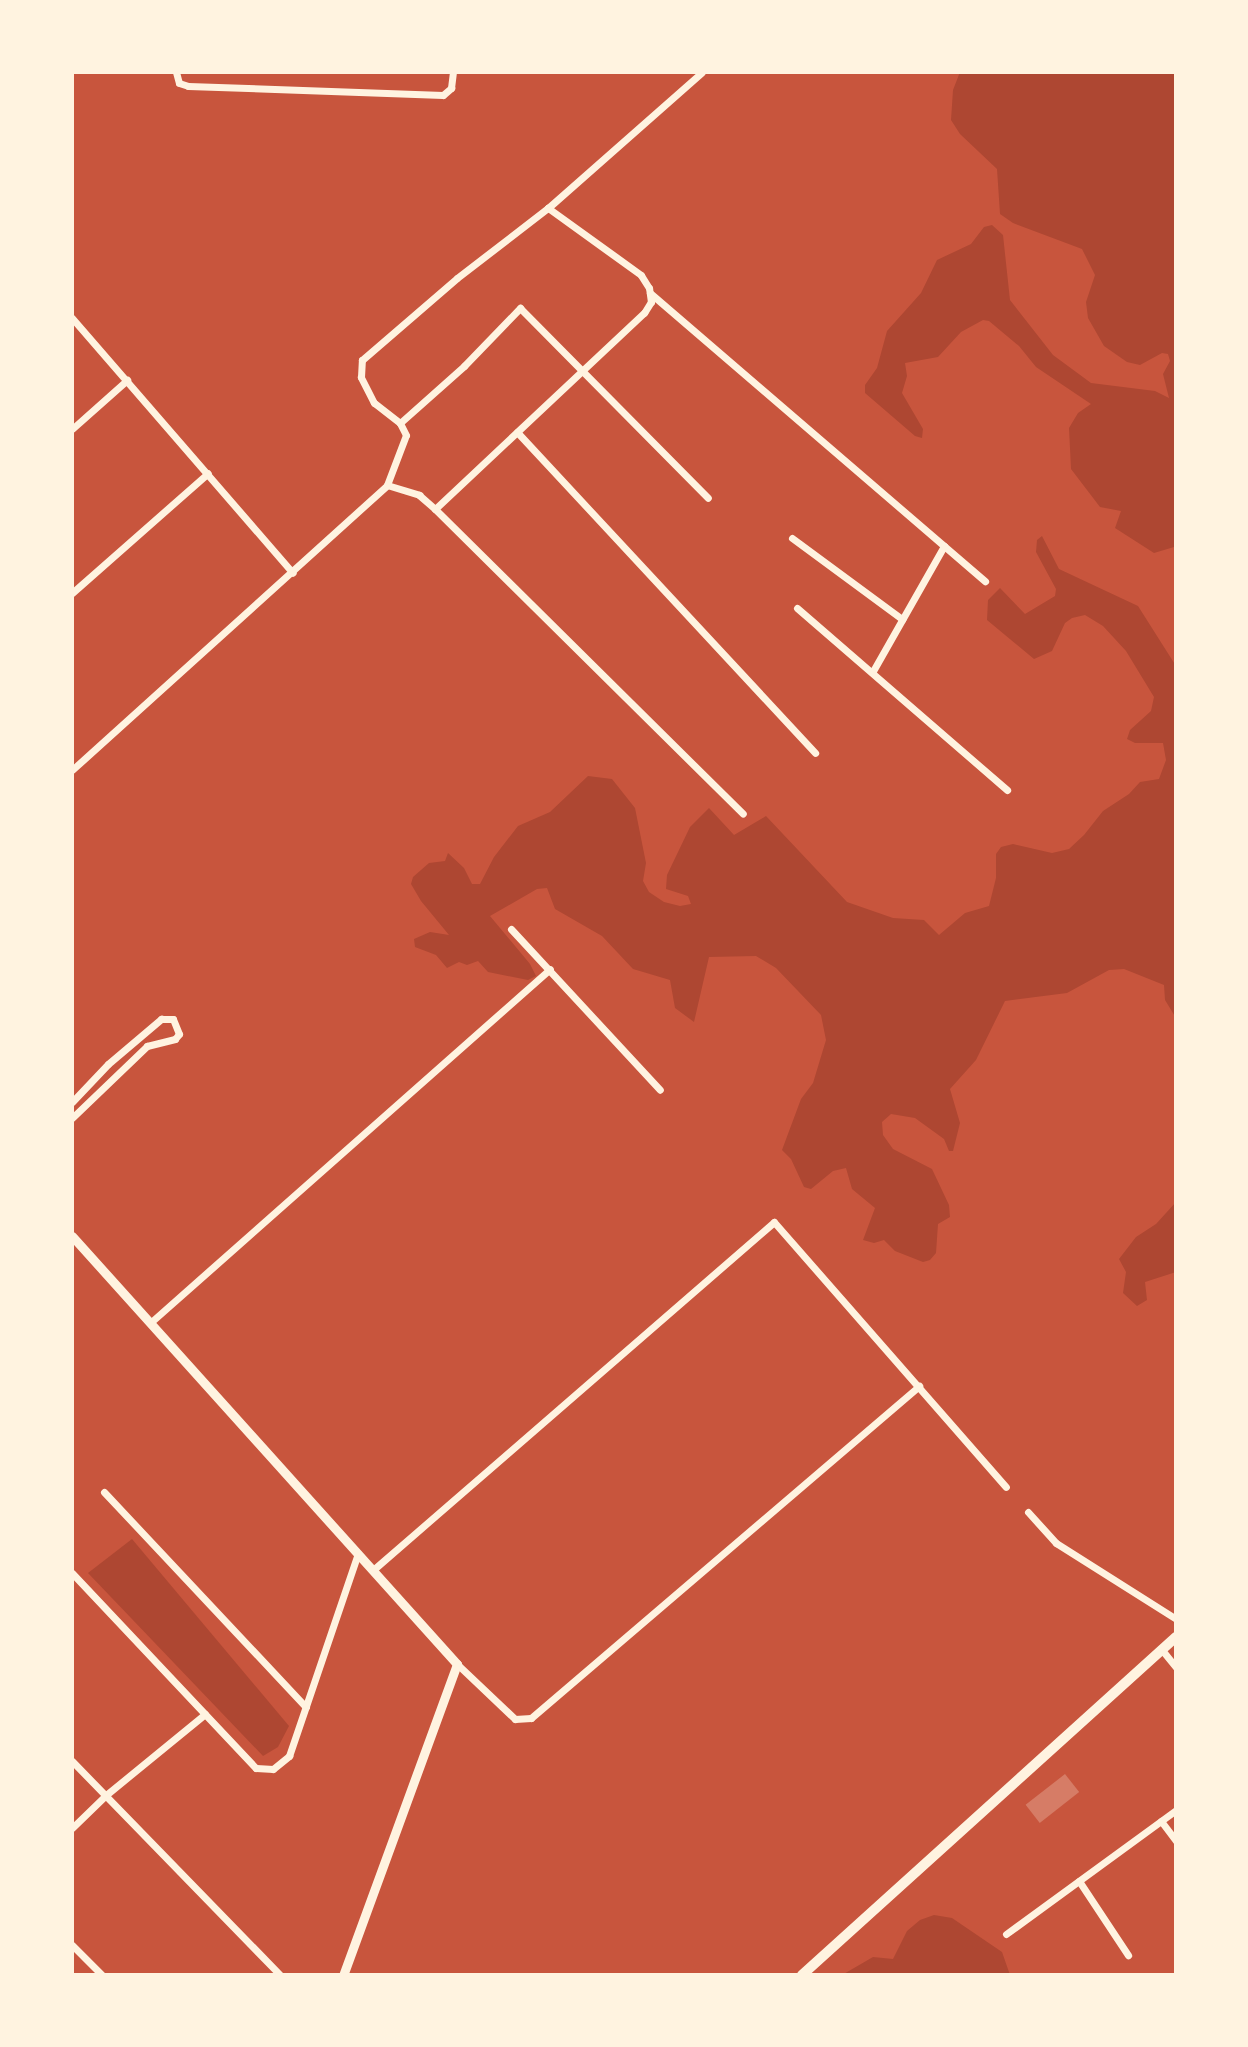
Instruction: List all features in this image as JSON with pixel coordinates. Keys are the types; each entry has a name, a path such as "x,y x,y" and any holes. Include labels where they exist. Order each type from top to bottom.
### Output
{"main road":[{"path":"802,1975 1176,1637"}],"street":[{"path":"176,72 179,83 188,86 443,95 451,88 453,72"},
{"path":"72,770 387,485 406,435 400,423 374,403 361,377 362,360 457,278 548,208 702,72"},
{"path":"435,509 644,313 651,302 641,275 548,208"},
{"path":"650,293 985,581"},
{"path":"400,423 464,366 520,308 708,498"},
{"path":"72,318 293,573"},
{"path":"72,429 127,380"},
{"path":"517,432 815,753"},
{"path":"72,593 208,473"},
{"path":"387,485 419,495 435,509 743,814"},
{"path":"792,538 902,619"},
{"path":"873,671 944,546"},
{"path":"797,608 1007,790"},
{"path":"511,929 660,1090"},
{"path":"150,1323 550,969"},
{"path":"72,1102 108,1064 161,1019 173,1019 179,1034 175,1039 147,1046 72,1118"},
{"path":"373,1570 774,1222 1006,1487"},
{"path":"72,1236 457,1664 515,1719 531,1718 919,1386"},
{"path":"104,1492 306,1707"},
{"path":"1028,1512 1056,1543 1176,1619"},
{"path":"72,1573 256,1768 273,1769 289,1756 358,1553"},
{"path":"1162,1650 1176,1667"},
{"path":"346,1973 457,1664"},
{"path":"72,1828 106,1795 205,1714"},
{"path":"72,1761 280,1975"},
{"path":"1006,1934 1176,1810"},
{"path":"1161,1821 1176,1841"},
{"path":"1079,1881 1128,1955"},
{"path":"72,1945 102,1975"}],"shaded area":[{"path":"960,72 1176,72 1174,547 1154,553 1115,528 1121,511 1100,507 1071,469 1069,428 1078,413 1091,404 1036,367 1019,346 989,321 983,320 961,332 938,357 905,363 907,376 902,393 923,429 922,438 915,436 865,393 865,385 877,368 887,331 921,293 937,260 971,244 984,227 992,225 1003,235 1010,300 1053,355 1091,383 1155,391 1169,398 1163,374 1170,361 1168,354 1162,353 1140,365 1127,362 1104,346 1088,318 1086,302 1095,275 1082,249 1013,223 1000,214 997,169 960,134 951,120 953,90"},
{"path":"1042,536 1059,569 1138,606 1176,666 1176,1018 1165,1000 1164,985 1124,969 1109,970 1067,993 1005,1001 976,1060 950,1089 960,1123 953,1151 949,1151 944,1139 915,1118 891,1114 882,1122 883,1135 893,1149 932,1169 949,1205 950,1217 938,1224 936,1253 930,1260 923,1262 895,1251 884,1240 874,1243 863,1240 875,1208 852,1189 846,1168 833,1171 811,1189 804,1187 791,1159 782,1150 801,1099 813,1083 826,1040 821,1015 776,968 756,956 709,957 694,1022 675,1008 670,980 633,969 602,936 555,909 547,888 537,889 490,916 530,964 536,976 528,980 488,972 478,961 467,965 459,962 447,968 436,955 415,947 414,939 430,932 449,935 421,901 411,884 413,877 429,863 445,861 448,853 464,868 472,884 480,884 494,857 518,826 550,812 588,776 612,779 635,808 646,863 643,881 649,892 664,902 680,906 691,904 688,896 666,889 667,875 690,827 709,808 734,835 766,816 847,902 893,918 924,920 939,935 965,913 989,906 996,878 996,854 1001,847 1013,844 1052,853 1069,849 1103,811 1129,794 1140,782 1159,779 1166,760 1163,743 1135,743 1127,739 1130,730 1151,711 1154,697 1126,651 1103,626 1085,615 1072,618 1065,623 1052,651 1034,659 987,620 988,600 1000,588 1025,614 1055,596 1056,589 1036,552 1037,540"},
{"path":"1176,1202 1176,1272 1145,1282 1147,1300 1137,1306 1123,1293 1126,1272 1119,1259 1136,1237 1156,1224"},
{"path":"132,1539 289,1726 278,1747 263,1756 88,1573"},
{"path":"934,1915 952,1918 1002,1952 1010,1975 842,1975 873,1957 893,1959 907,1931 920,1920"}],"building":[{"path":"1065,1774 1079,1792 1040,1823 1026,1805"}]}
